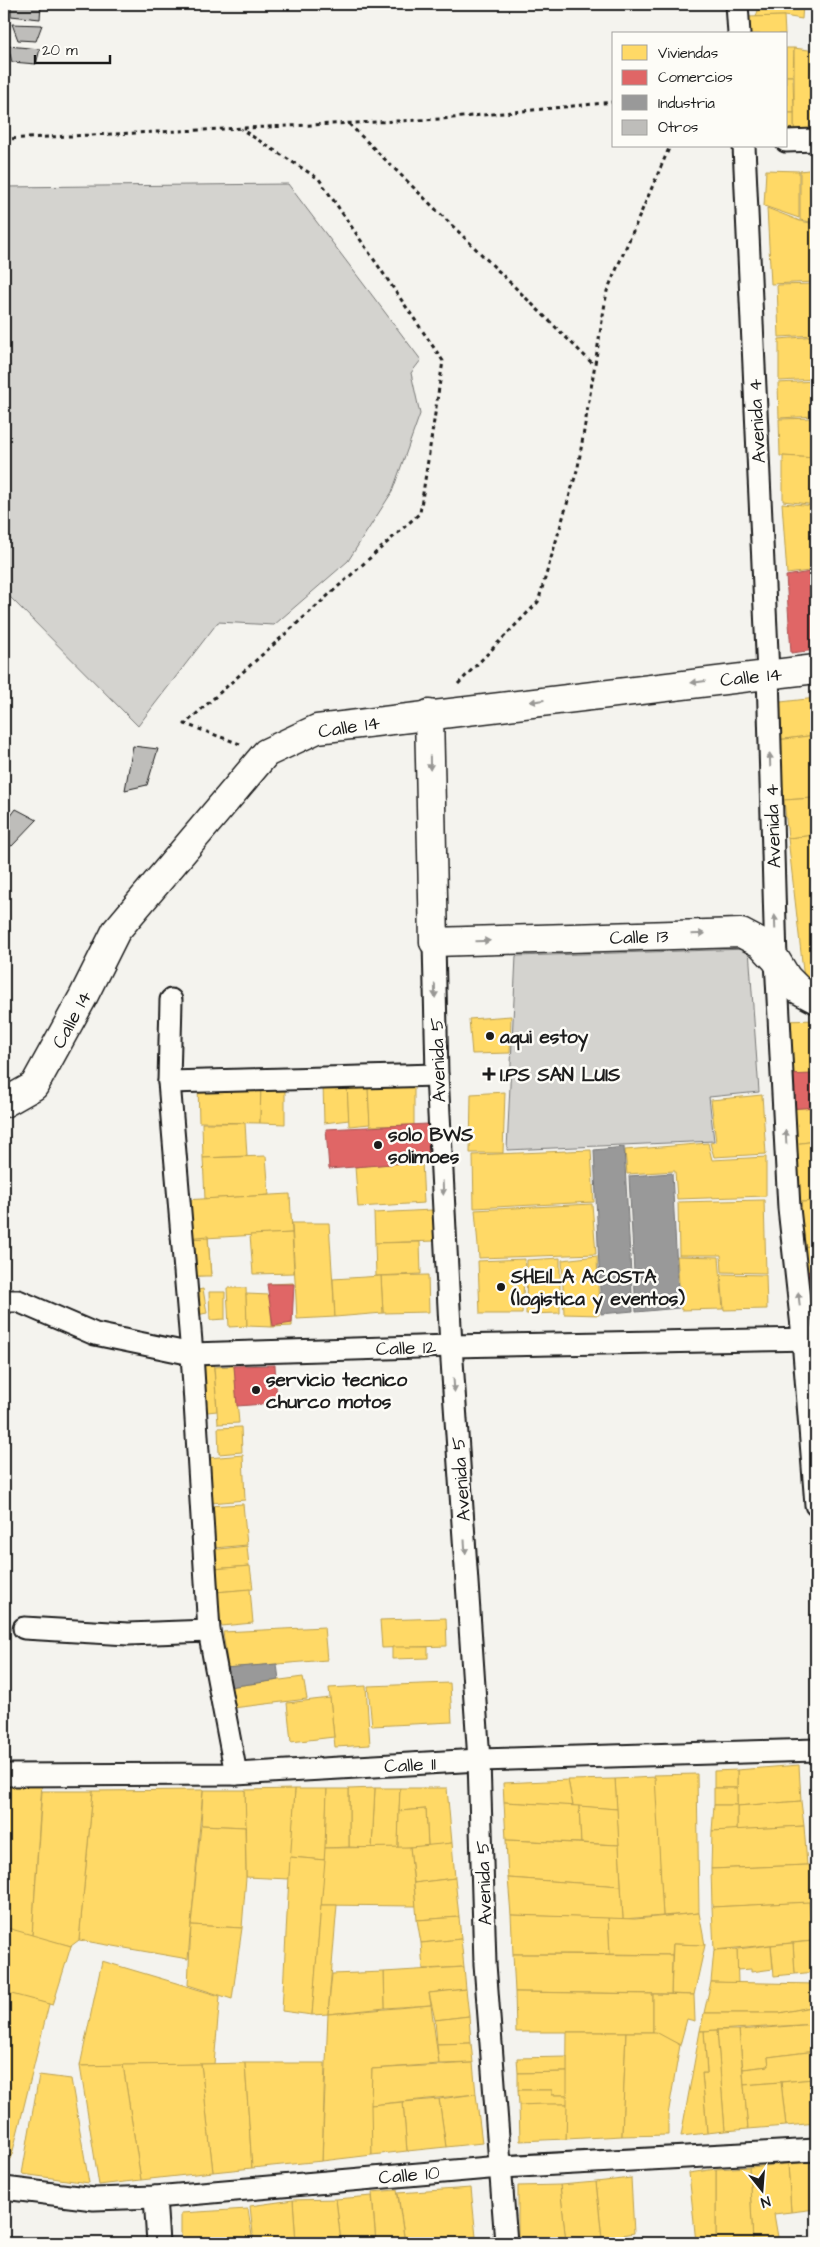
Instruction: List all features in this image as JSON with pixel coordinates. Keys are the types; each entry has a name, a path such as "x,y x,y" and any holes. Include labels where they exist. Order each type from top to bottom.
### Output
{"street":[{"path":"737,4 739,32"},
{"path":"788,141 816,140"},
{"name":"Avenida 4","path":"744,148 768,674 776,960 789,1208 809,1339 816,1504"},
{"name":"Calle 14","path":"4,1103 34,1086 83,997 116,931 266,753 318,728 816,669"},
{"name":"Avenida 5","path":"429,714 437,1075 451,1346 479,1760 485,1964 506,2243"},
{"name":"Calle 13","path":"434,942 741,932 760,942 776,960 787,978 799,990 816,998"},
{"path":"171,1000 169,1082 192,1354 209,1631 236,1774"},
{"path":"169,1082 437,1075"},
{"name":"Calle 12","path":"4,1301 18,1301 95,1334 192,1354 451,1346 809,1339"},
{"path":"24,1628 128,1634 209,1631"},
{"name":"Calle 11","path":"4,1775 236,1774 479,1760 816,1750"},
{"name":"Calle 10","path":"4,2188 94,2199 155,2197 500,2167 816,2150"},
{"path":"155,2197 158,2243"}],"path":[{"path":"4,139 442,119 612,102"},
{"path":"349,124 594,365"},
{"path":"241,129 319,179 443,360 420,513 185,724 266,753"},
{"path":"456,686 538,602 578,467 607,291 669,148"}],"shaded area":[{"path":"288,184 421,360 411,373 420,414 392,492 348,561 274,625 218,622 138,726 4,591 4,187"},
{"path":"749,949 759,1092 709,1097 714,1141 507,1150 516,956"}],"building: Viviendas":[{"path":"760,4 803,4 802,19 784,16 756,17"},
{"path":"784,16 785,32 748,32 747,17"},
{"path":"788,48 794,48 793,76 788,76"},
{"path":"794,48 816,51 816,128 794,130"},
{"path":"788,76 793,76 794,113 788,113"},
{"path":"788,113 794,113 794,130 788,130"},
{"path":"816,169 816,223 800,220 800,171"},
{"path":"766,170 799,171 799,218 764,206"},
{"path":"767,208 800,221 816,224 816,282 771,284"},
{"path":"816,284 816,335 779,337 777,285"},
{"path":"816,336 816,379 779,381 779,339"},
{"path":"816,381 816,416 779,418 778,383"},
{"path":"816,418 816,458 780,456 779,419"},
{"path":"783,456 816,458 816,505 783,501"},
{"path":"782,503 816,506 816,570 787,574"},
{"path":"816,698 816,735 777,740 772,703"},
{"path":"816,735 816,789 813,789 814,798 784,800 777,740"},
{"path":"813,789 816,789 816,835 788,838 784,800 814,798"},
{"path":"816,835 816,987 805,988 788,838"},
{"name":"aqui estoy","path":"511,1016 510,1053 472,1054 469,1019"},
{"path":"816,1020 816,1074 786,1075 784,1021"},
{"path":"261,1083 260,1123 199,1122 198,1085"},
{"path":"261,1083 285,1083 285,1124 260,1123"},
{"path":"323,1084 347,1084 349,1120 324,1123"},
{"path":"347,1084 368,1085 370,1124 349,1126"},
{"path":"414,1085 414,1125 370,1126 368,1088"},
{"path":"505,1092 503,1153 470,1153 471,1094"},
{"path":"762,1095 766,1154 714,1157 710,1143 716,1142 711,1100"},
{"path":"816,1107 816,1141 786,1145 787,1109"},
{"path":"202,1123 245,1123 247,1156 203,1158"},
{"path":"816,1141 816,1201 789,1203 786,1145"},
{"path":"708,1143 712,1160 766,1157 766,1196 677,1199 675,1171 627,1174 625,1150"},
{"path":"591,1150 594,1202 474,1208 473,1155"},
{"path":"266,1156 269,1195 205,1199 203,1158"},
{"path":"422,1161 424,1203 358,1207 355,1167"},
{"path":"290,1194 292,1233 187,1239 184,1200"},
{"path":"764,1200 766,1273 722,1272 721,1255 679,1255 678,1202"},
{"path":"816,1201 816,1246 793,1247 789,1203"},
{"path":"592,1204 596,1254 479,1258 475,1210"},
{"path":"432,1210 435,1241 375,1243 374,1213"},
{"path":"292,1223 329,1223 335,1317 297,1319"},
{"path":"292,1233 294,1273 253,1274 250,1235"},
{"path":"208,1236 211,1275 189,1277 186,1238"},
{"path":"208,1238 211,1276 189,1276 187,1239"},
{"path":"420,1242 421,1274 376,1276 375,1243"},
{"path":"816,1246 816,1271 797,1272 793,1247"},
{"path":"597,1256 599,1315 564,1314 562,1260"},
{"path":"677,1256 719,1257 723,1309 681,1310"},
{"path":"560,1258 560,1313 526,1314 527,1260"},
{"name":"SHEILA ACOSTA (logistica y eventos)","path":"525,1259 522,1314 480,1314 478,1261"},
{"path":"721,1274 766,1275 767,1309 724,1310"},
{"path":"428,1275 429,1312 383,1313 381,1276"},
{"path":"381,1276 383,1313 335,1317 333,1279"},
{"path":"293,1283 292,1326 272,1327 269,1284"},
{"path":"227,1288 246,1288 247,1326 229,1327"},
{"path":"203,1289 207,1313 192,1316 188,1292"},
{"path":"209,1292 225,1292 225,1319 210,1320"},
{"path":"246,1294 270,1295 272,1327 247,1326"},
{"path":"213,1355 217,1411 198,1413 195,1356"},
{"path":"234,1366 239,1423 218,1424 214,1367"},
{"path":"241,1427 242,1452 219,1454 218,1428"},
{"path":"243,1455 245,1500 211,1503 208,1458"},
{"path":"243,1504 247,1545 214,1548 208,1506"},
{"path":"247,1546 249,1566 213,1569 210,1550"},
{"path":"250,1566 253,1589 216,1592 213,1569"},
{"path":"250,1589 253,1623 221,1626 216,1592"},
{"path":"446,1618 447,1646 382,1648 380,1620"},
{"path":"324,1627 327,1660 228,1668 223,1632"},
{"path":"392,1647 428,1647 428,1658 392,1659"},
{"path":"303,1677 307,1699 233,1708 228,1687"},
{"path":"450,1683 452,1722 372,1726 368,1686"},
{"path":"366,1686 370,1745 335,1747 329,1688"},
{"path":"330,1698 334,1737 291,1742 287,1703"},
{"path":"799,1765 801,1801 737,1806 737,1770"},
{"path":"737,1770 737,1788 714,1788 714,1771"},
{"path":"697,1774 699,1913 663,1916 654,1775"},
{"path":"655,1777 663,1916 623,1919 615,1779"},
{"path":"615,1779 617,1809 573,1806 568,1780"},
{"path":"568,1780 573,1806 504,1802 503,1783"},
{"path":"42,1783 32,1936 4,1928 4,1784"},
{"path":"375,1788 400,1788 398,1848 372,1848"},
{"path":"375,1788 372,1848 349,1847 349,1789"},
{"path":"400,1788 447,1788 452,1843 428,1846 426,1809 399,1811"},
{"path":"714,1788 737,1788 737,1805 714,1805"},
{"path":"295,1789 327,1789 325,1860 290,1857"},
{"path":"295,1789 289,1879 246,1877 245,1790"},
{"path":"327,1789 349,1789 349,1847 325,1848"},
{"path":"203,1790 245,1790 246,1827 201,1825"},
{"path":"203,1790 188,1959 79,1940 93,1791"},
{"path":"42,1791 93,1791 79,1940 71,1946 32,1936"},
{"path":"801,1801 804,1826 737,1830 737,1806"},
{"path":"504,1802 579,1806 581,1843 506,1840"},
{"path":"714,1805 737,1805 737,1830 712,1831"},
{"path":"579,1806 617,1809 619,1845 581,1843"},
{"path":"426,1809 428,1846 398,1848 399,1811"},
{"path":"201,1825 245,1827 246,1877 242,1928 191,1925"},
{"path":"804,1826 807,1865 711,1869 712,1831"},
{"path":"506,1840 619,1845 621,1886 508,1878"},
{"path":"452,1843 455,1878 414,1883 410,1847"},
{"path":"410,1847 416,1906 321,1905 325,1848"},
{"path":"290,1857 325,1860 312,2015 282,2011"},
{"path":"816,1865 816,1902 712,1907 711,1869"},
{"path":"455,1878 459,1917 417,1920 414,1883"},
{"path":"508,1878 621,1886 623,1919 511,1915"},
{"path":"809,1902 813,1941 714,1950 712,1907"},
{"path":"321,1905 337,1905 328,2014 312,2015"},
{"path":"699,1913 705,1945 673,1944 672,1955 610,1954 608,1918 635,1919"},
{"path":"511,1915 608,1918 610,1954 513,1954"},
{"path":"459,1917 461,1939 421,1943 417,1920"},
{"path":"191,1925 242,1928 232,1999 188,1985"},
{"path":"4,1927 71,1946 53,2005 4,1994"},
{"path":"461,1939 464,1967 423,1969 421,1943"},
{"path":"813,1941 815,1972 795,1974 793,1943"},
{"path":"793,1943 795,1974 774,1976 771,1945"},
{"path":"673,1944 705,1945 694,1995 671,1994"},
{"path":"771,1945 773,1969 751,1972 751,1969 737,1970 737,1949"},
{"path":"737,1949 738,1983 711,1982 714,1950"},
{"path":"513,1954 672,1955 671,1994 515,1992"},
{"path":"102,1961 220,1996 214,2064 80,2066"},
{"path":"464,1967 466,1989 429,1993 431,2005 385,2008 384,1972"},
{"path":"384,1972 385,2008 328,2014 332,1974"},
{"path":"711,1982 816,1984 816,2006 780,2013 704,2013"},
{"path":"466,1989 469,2016 435,2020 429,1993"},
{"path":"4,1992 49,2004 11,2159 4,2158"},
{"path":"515,1992 653,1994 653,2032 516,2032"},
{"path":"653,1994 694,1995 695,2021 687,2019 680,2045 653,2032"},
{"path":"431,2005 439,2064 372,2069 372,2155 322,2161 328,2014"},
{"path":"816,2006 816,2024 700,2031 704,2013 780,2013"},
{"path":"469,2016 471,2043 437,2044 435,2020"},
{"path":"816,2024 816,2051 768,2057 769,2066 743,2069 739,2030"},
{"path":"717,2030 739,2030 748,2129 725,2131"},
{"path":"717,2030 725,2131 707,2133 702,2073 707,2073 704,2031"},
{"path":"700,2031 704,2031 707,2073 702,2073 707,2133 681,2136"},
{"path":"567,2032 626,2032 622,2136 566,2139"},
{"path":"626,2032 656,2032 680,2045 668,2115 668,2135 622,2136"},
{"path":"471,2043 473,2063 439,2064 437,2044"},
{"path":"816,2051 816,2079 744,2085 743,2069 769,2066 768,2057"},
{"path":"567,2057 567,2072 518,2073 517,2058"},
{"path":"245,2063 252,2168 213,2172 201,2064"},
{"path":"245,2063 325,2063 322,2161 252,2168"},
{"path":"473,2063 476,2094 371,2105 372,2069"},
{"path":"201,2064 213,2172 141,2180 123,2065"},
{"path":"123,2065 141,2180 99,2185 80,2066"},
{"path":"567,2072 567,2095 552,2095 552,2090 518,2090 518,2073"},
{"path":"39,2075 71,2079 89,2183 22,2174"},
{"path":"816,2079 816,2123 786,2126 781,2082"},
{"path":"781,2082 786,2126 748,2129 744,2085"},
{"path":"518,2090 552,2090 552,2095 567,2095 567,2104 519,2105"},
{"path":"476,2094 482,2143 446,2147 439,2099"},
{"path":"439,2099 446,2147 407,2151 403,2102"},
{"path":"403,2102 407,2151 372,2155 371,2105"},
{"path":"567,2104 566,2139 520,2141 519,2105"},
{"path":"816,2162 816,2209 791,2212 788,2164"},
{"path":"788,2164 791,2212 774,2214 779,2243 753,2243 749,2167"},
{"path":"749,2167 753,2243 716,2243 716,2169"},
{"path":"716,2169 716,2243 696,2243 689,2173"},
{"path":"631,2178 634,2233 602,2239 596,2182"},
{"path":"596,2182 602,2239 566,2243 560,2185"},
{"path":"560,2185 566,2243 518,2243 518,2186"},
{"path":"471,2188 476,2237 405,2243 398,2193"},
{"path":"397,2190 405,2243 376,2243 372,2192"},
{"path":"372,2196 376,2243 341,2243 336,2199"},
{"path":"336,2199 341,2243 296,2243 293,2200"},
{"path":"293,2200 296,2243 254,2243 250,2206"},
{"path":"248,2209 253,2243 181,2243 181,2213"},
{"path":"476,2237 477,2243 392,2243"},
{"path":"602,2239 602,2243 566,2243"}],"building: Comercios":[{"path":"816,571 816,650 791,653 786,576"},
{"path":"816,1074 816,1107 787,1109 786,1075"},
{"name":"solo BWS solimoes","path":"428,1124 429,1161 329,1169 326,1129"},
{"path":"816,1271 816,1327 802,1327 797,1272"},
{"path":"267,1284 294,1284 292,1323 273,1326"},
{"name":"servicio tecnico churco motos","path":"275,1365 277,1403 237,1406 234,1366"}],"building: Industria":[{"path":"624,1147 633,1311 601,1314 594,1150"},
{"path":"672,1173 679,1308 636,1312 629,1176"},
{"path":"277,1664 279,1680 228,1687 224,1668"}],"building: Otros":[{"path":"11,4 41,4 40,19 11,16"},
{"path":"12,24 42,25 36,41 18,40"},
{"path":"8,46 40,49 36,64 12,62"},
{"path":"133,746 158,749 147,785 125,790"},
{"path":"16,809 37,820 12,846 4,843 4,825"}],"place":[{"name":"aqui estoy","path":"490,1036"},
{"name":"I.PS SAN LUIS","path":"489,1074"},
{"name":"solo BWS solimoes","path":"378,1145"},
{"name":"SHEILA ACOSTA (logistica y eventos)","path":"501,1287"},
{"name":"servicio tecnico churco motos","path":"256,1390"}]}
